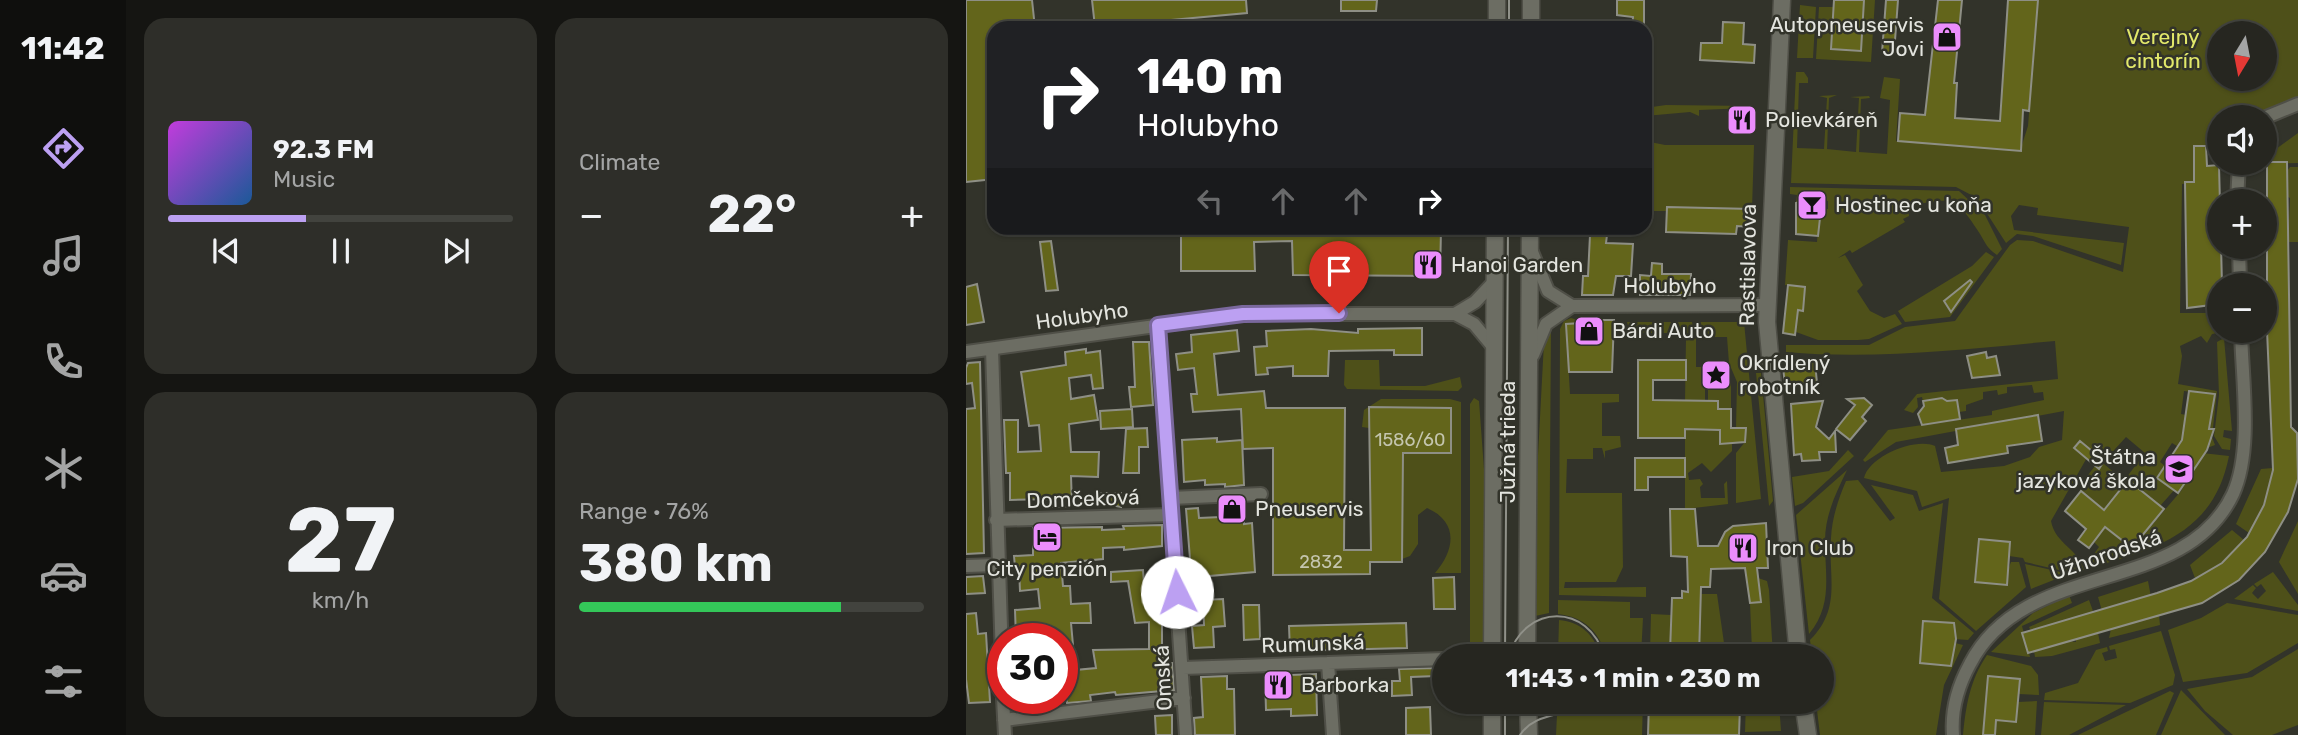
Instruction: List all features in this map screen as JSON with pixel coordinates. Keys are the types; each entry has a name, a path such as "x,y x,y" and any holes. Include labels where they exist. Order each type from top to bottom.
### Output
{"street":[{"path":"1497,0 1497,21"},
{"path":"1531,0 1531,21"},
{"name":"Rastislavova","path":"1782,0 1767,305 1772,397 1797,644"},
{"path":"2277,113 2298,104"},
{"name":"Južná trieda","path":"1492,644 1495,235"},
{"name":"Južná trieda","path":"1527,644 1530,235"},
{"path":"1529,366 1546,324 1572,306 1548,291 1530,244"},
{"path":"1455,314 1475,302 1495,281"},
{"name":"Holubyho","path":"1572,306 1767,305"},
{"name":"Holubyho","path":"966,352 1257,314 1455,314"},
{"path":"1455,314 1474,324 1494,348"},
{"name":"Omská","path":"1158,325 1183,668 1185,735"},
{"name":"Užhorodská","path":"1953,735 1954,711 1963,676 1984,642 2016,611 2073,586 2156,560 2191,542 2217,520 2233,493 2241,467 2241,343"},
{"path":"992,349 1000,623"},
{"path":"1171,498 1261,494"},
{"name":"Domčeková","path":"996,520 1171,515"},
{"path":"966,566 997,565"},
{"name":"Rumunská","path":"1183,668 1432,659"},
{"path":"1328,663 1333,735"},
{"path":"1004,720 1184,698"},
{"path":"1004,714 1005,735"},
{"path":"1492,714 1492,735"},
{"path":"1528,714 1529,735"},
{"path":"1805,714 1808,735"}],"green space":[{"path":"1864,0 1875,0 1871,62 1816,59 1819,7 1834,7 1861,51"},
{"name":"Verejný cintorín","path":"2038,0 2298,0 2298,100 2277,108 2277,105 2207,105 2206,146 2194,146 2194,178 2198,182 2182,184 2180,313 2207,313 2207,343 2201,336 2180,346 2182,356 2178,384 2217,391 2212,437 2215,445 2207,448 2215,395 2184,391 2181,414 2186,415 2185,451 2172,443 2160,462 2165,466 2157,479 2176,488 2160,506 2126,478 2145,453 2126,437 2107,458 2093,447 2051,521 2057,535 2077,557 2084,570 2072,573 2025,562 2023,558 2009,556 2010,542 1979,539 2008,570 2011,562 2019,562 2026,587 1976,631 1939,599 1949,498 1922,507 1917,491 1864,478 1875,462 1884,456 1894,450 1917,444 1935,446 1941,472 2004,466 2030,457 2039,447 2062,440 2064,411 1896,442 1865,462 1863,460 1888,430 1992,415 1992,411 2044,400 2043,392 2034,393 2032,385 2007,387 2007,393 1998,395 1997,390 1983,392 1983,399 1966,405 1966,411 1959,412 1957,400 1947,401 1941,398 1923,401 1922,397 1917,398 1918,407 1913,413 1904,410 1917,394 2058,379 2055,341 1853,355 1786,352 1786,345 1869,345 1905,327 1955,321 2010,245 2017,240 2033,241 2123,272 2129,227 2037,215 2038,208 2019,205 2011,216 2014,230 2124,243 2121,265 2033,236 2017,234 2006,243 1977,198 1956,187 1791,183 1796,72 1804,72 1808,78 1808,83 1799,83 1797,148 1824,149 1827,98 1819,96 1837,95 1829,98 1827,149 1856,152 1859,98 1850,97 1869,96 1870,98 1861,99 1859,152 1887,154 1890,100 1880,98 1884,77 1900,79 1896,141 2020,151 2028,126"},
{"path":"1800,5 1816,7 1813,58 1797,58"},
{"path":"1751,106 1755,108 1754,128 1748,128 1748,108 1699,110 1699,116 1690,112 1652,115 1652,107"},
{"path":"2298,133 2298,163 2277,164 2277,148"},
{"path":"1652,142 1665,145 1754,145 1752,209 1667,207 1666,211 1652,211"},
{"path":"2290,167 2298,167 2298,242 2288,242 2290,198 2287,171"},
{"path":"1790,187 1959,191 1985,215 2002,249 1997,255 1991,250 1964,212 1952,202 1935,201 1908,206 1909,216 1903,219 1905,222 1852,253 1850,250 1838,258 1845,255 1863,285 1857,291 1870,311 1884,318 1895,314 1902,324 1869,339 1818,340 1796,332 1798,310 1802,311 1804,287 1785,285 1788,240 1817,242 1819,213 1822,209 1828,209 1828,201 1808,199 1796,203 1797,195 1790,194"},
{"path":"1986,252 1994,257 1950,317 1905,322 1898,311 1972,266"},
{"path":"1571,318 1581,323 1566,324 1570,394 1619,394 1619,402 1602,403 1602,436 1620,436 1621,447 1605,451 1605,459 1602,448 1593,448 1593,459 1567,459 1566,493 1622,493 1623,567 1616,582 1565,582 1564,588 1646,587 1646,597 1559,595 1560,329 1564,321"},
{"path":"1627,322 1692,322 1694,333 1630,333"},
{"path":"1699,322 1744,322 1761,499 1736,503 1736,453 1745,442 1746,429 1736,428 1737,382 1729,363 1727,337 1706,337"},
{"path":"1551,324 1549,613 1535,616 1537,474 1544,342"},
{"path":"1686,338 1696,338 1696,367 1705,367 1705,401 1685,401"},
{"path":"2217,343 2224,343 2232,431 2224,430 2223,437 2231,439 2230,450 2222,449 2214,436 2219,395"},
{"path":"1345,360 1379,360 1380,386 1425,386 1460,377 1462,387 1458,391 1347,389 1344,385"},
{"path":"1708,367 1725,367 1725,381 1731,381 1731,409 1718,409 1718,401 1708,401"},
{"path":"1756,373 1761,373 1773,501 1769,506"},
{"path":"1474,398 1479,401 1485,483 1484,644 1470,644 1470,404"},
{"path":"1381,399 1450,399 1461,402 1461,573 1435,573 1447,555 1450,537 1445,521 1427,508 1418,515 1418,544 1410,556 1402,559 1403,453 1451,453 1451,408 1370,407 1369,428 1362,427 1364,410"},
{"path":"1685,429 1720,430 1720,443 1732,444 1732,451 1711,472 1702,463 1688,473 1689,480 1700,479 1703,484 1700,487 1701,498 1725,498 1724,484 1727,481 1728,504 1685,509"},
{"path":"1848,450 1854,456 1803,503 1795,506 1792,477 1829,471"},
{"path":"2202,453 2229,456 2221,482 2210,503 2196,520 2159,545 2089,568 2088,562 2099,547 2094,542 2129,485 2111,532 2132,548 2181,491"},
{"path":"2103,463 2126,483 2104,510 2081,491 2084,480 2095,466 2099,469"},
{"path":"2273,468 2264,505 2249,533 2236,524 2261,469"},
{"path":"1847,470 1827,522 1825,601 1817,623 1809,634 1796,515"},
{"path":"1858,480 1890,521 1895,518 1871,485 1913,495 1919,511 1943,503 1932,598 1974,633 1968,640 1955,639 1954,623 1923,621 1920,663 1951,666 1955,643 1963,645 1944,685 1936,735 1820,735 1817,714 1834,714 1834,644 1810,644 1810,640 1820,628 1830,604 1831,538 1836,509 1846,481"},
{"path":"2298,521 2298,594 2279,562"},
{"path":"2232,530 2244,540 2222,563 2195,578 2190,565"},
{"path":"2025,564 2069,574 2031,589"},
{"path":"2273,572 2298,605 2298,611 2234,599 2253,585 2256,588 2252,593 2258,599 2266,591 2261,584 2257,587 2254,584"},
{"path":"1758,578 1767,581 1769,590 1772,644 1752,644 1750,603 1761,601"},
{"path":"2148,581 2151,597 2102,611 2098,597"},
{"path":"1696,594 1717,594 1724,644 1699,644 1700,606"},
{"path":"2069,595 2072,603 2022,626 2030,657 1991,652 2033,613"},
{"path":"1558,600 1630,602 1630,618 1643,618 1642,644 1602,644 1595,633 1583,622 1558,614"},
{"path":"2089,600 2093,611 2090,615 2031,631 2029,627"},
{"path":"2227,603 2298,615 2298,643 2247,673 2183,682 2168,630 2201,618"},
{"path":"1651,614 1671,615 1670,644 1650,644"},
{"path":"2159,615 2160,625 2109,638 2111,629"},
{"path":"1559,620 1580,627 1596,644 1558,644"},
{"path":"2161,631 2175,675 2173,685 2130,703 2044,700 2045,693 2078,683 2096,650 2107,647 2108,651 2102,653 2105,661 2117,658 2115,649 2110,650 2109,646"},
{"path":"2098,633 2100,643 2052,656 2035,657 2034,651 2068,641 2076,642 2076,639"},
{"path":"2298,649 2298,725 2272,735 2233,735 2205,711 2187,689 2252,677"},
{"path":"1987,655 2031,666 2038,675 2039,695 2019,694 1985,719 2016,722 2018,702 2037,701 2035,735 1963,735 1970,693 1976,674"},
{"path":"2181,690 2225,735 2161,735"},
{"path":"2170,691 2174,693 2156,735 2078,735"},
{"path":"2044,702 2126,705 2069,735 2041,735"},
{"path":"1643,714 1642,735 1556,735 1557,715"},
{"path":"1746,714 1780,714 1781,731 1745,732"}],"building":[{"path":"966,0 1032,0 1034,21 987,21 987,180 966,182"},
{"path":"1092,0 1246,0 1247,13 1160,21 1094,21"},
{"path":"1341,0 1377,0 1376,11 1341,11"},
{"path":"1617,0 1644,0 1644,21 1633,21 1633,17 1617,15"},
{"path":"1834,0 1864,0 1861,51 1831,49"},
{"path":"1886,0 1898,0 1894,54 1882,53"},
{"path":"1938,0 1962,0 1954,83 1957,83 1955,118 2000,121 2008,0 2038,0 2029,111 2023,110 2021,151 1898,141 1900,113 1925,115"},
{"path":"1723,22 1744,23 1743,44 1755,45 1754,63 1700,60 1701,43 1722,43"},
{"path":"2194,146 2206,146 2207,175 2219,175 2220,189 2207,189 2207,259 2221,259 2222,273 2207,273 2207,306 2187,308 2185,182 2194,182"},
{"path":"2277,162 2287,162 2291,427 2297,433 2298,479 2288,512 2265,552 2239,580 2202,603 2028,653 2022,633 2157,593 2191,581 2222,563 2247,537 2264,505 2273,470 2268,343 2277,343 2277,273 2267,273 2267,259 2277,259 2277,189 2267,189 2267,175 2277,175"},
{"path":"1808,199 1822,200 1818,236 1796,234 1796,203"},
{"path":"1667,207 1752,209 1751,227 1737,226 1736,234 1666,232"},
{"path":"1181,235 1441,235 1440,276 1293,275 1292,241 1254,242 1255,271 1181,271"},
{"path":"1590,235 1607,235 1606,243 1633,244 1631,276 1616,276 1613,295 1582,295 1583,276 1588,276"},
{"path":"1051,241 1058,290 1046,291 1040,242"},
{"path":"1652,263 1662,264 1662,274 1691,274 1690,295 1640,295 1640,275 1651,276"},
{"path":"1970,280 1972,282 1951,312 1944,301"},
{"path":"977,284 984,322 966,325 966,287"},
{"path":"1788,285 1805,287 1803,311 1798,310 1795,335 1783,333"},
{"path":"1581,320 1614,320 1612,372 1569,372 1566,324 1581,323"},
{"path":"1422,328 1422,355 1394,355 1394,350 1329,351 1328,376 1293,376 1293,366 1267,368 1268,374 1256,375 1254,347 1267,346 1266,331 1311,329 1358,333 1358,329"},
{"path":"1237,330 1239,351 1214,354 1218,395 1264,391 1266,408 1345,408 1344,550 1371,550 1369,407 1451,408 1451,453 1403,453 1402,562 1370,562 1370,574 1273,575 1273,448 1243,449 1241,409 1193,412 1191,394 1197,394 1194,368 1178,370 1176,354 1192,352 1191,335"},
{"path":"1133,342 1149,342 1153,405 1131,407 1129,387 1135,387"},
{"path":"1086,349 1086,353 1100,351 1103,388 1093,389 1091,375 1069,378 1071,399 1094,395 1098,420 1069,424 1071,452 1099,452 1098,477 1071,476 1072,506 1053,507 1053,499 1010,500 1004,420 1018,420 1018,452 1041,451 1039,425 1029,426 1021,372 1066,365 1065,352"},
{"path":"1986,352 1987,358 1996,356 2000,375 1972,378 1967,356"},
{"path":"1638,360 1686,360 1686,380 1653,380 1653,400 1718,401 1718,409 1731,409 1731,428 1746,428 1745,442 1720,444 1720,430 1685,429 1685,438 1638,438"},
{"path":"980,362 984,553 966,554 966,409 975,408 972,383 966,384 966,368 968,363"},
{"path":"1815,362 1817,383 1785,385 1783,367"},
{"path":"2189,391 2215,394 2209,429 2214,429 2207,450 2178,493 2157,478 2182,440"},
{"path":"1864,398 1872,405 1862,417 1866,421 1850,440 1836,429 1855,405 1847,399"},
{"path":"1942,398 1947,401 1957,400 1960,419 1922,425 1918,414 1924,406 1923,401"},
{"path":"1823,401 1816,427 1829,439 1835,431 1836,452 1819,452 1820,460 1802,461 1801,454 1794,455 1791,404"},
{"path":"1132,409 1133,427 1101,429 1100,411"},
{"path":"2038,415 2042,441 2007,446 2008,453 1948,463 1945,448 1958,445 1956,429"},
{"path":"1147,428 1148,447 1139,447 1139,473 1123,473 1126,429"},
{"path":"1217,438 1217,442 1242,440 1244,485 1205,485 1205,480 1184,482 1182,440"},
{"path":"2080,441 2104,461 2099,469 2074,448"},
{"path":"1635,458 1685,458 1685,477 1648,477 1648,490 1635,490"},
{"path":"2128,480 2164,509 2132,548 2105,527 2089,548 2078,540 2086,529 2065,511 2081,491 2104,510"},
{"path":"1101,493 1121,493 1121,507 1101,503"},
{"path":"1243,504 1244,524 1252,523 1255,572 1210,576 1211,595 1193,596 1186,509 1198,508 1199,518 1221,517 1221,505"},
{"path":"1670,509 1695,509 1698,546 1718,546 1725,532 1733,526 1766,523 1768,568 1757,568 1761,602 1750,603 1745,568 1711,569 1710,587 1701,587 1699,644 1670,644 1672,598 1682,598 1682,591 1688,592 1687,557 1671,556"},
{"path":"1162,525 1162,546 1124,550 1124,547 1103,548 1103,559 1061,563 1063,586 1070,586 1071,604 1090,603 1091,623 1015,623 1015,610 1040,608 1038,589 1020,591 1019,567 1015,567 1014,556 1033,555 1033,528 1102,527 1102,530 1124,529 1123,526"},
{"path":"1979,539 2010,542 2007,585 1975,582"},
{"path":"1143,570 1144,584 1163,583 1165,621 1162,621 1162,648 1164,664 1172,663 1174,690 1090,695 1091,701 1078,702 1078,670 1096,668 1093,650 1149,649 1149,622 1135,623 1128,581 1111,582 1111,572"},
{"path":"983,576 985,593 966,594 966,577"},
{"path":"1454,577 1455,609 1434,609 1433,578"},
{"path":"1223,599 1225,626 1213,627 1214,647 1194,648 1192,626 1204,625 1203,600"},
{"path":"1243,605 1259,605 1260,639 1244,640"},
{"path":"976,613 978,634 986,633 987,702 969,703 966,679 966,614"},
{"path":"1923,621 1954,623 1956,639 1951,666 1920,663"},
{"path":"1406,623 1407,648 1290,651 1289,626"},
{"path":"1432,668 1432,676 1411,677 1412,695 1392,696 1392,681 1400,681 1399,669"},
{"path":"1316,674 1317,715 1291,716 1291,709 1266,710 1265,676"},
{"path":"1227,676 1227,689 1234,689 1235,735 1195,735 1194,718 1203,717 1201,677"},
{"path":"1988,676 2020,679 2016,722 1996,720 1995,735 1983,735"},
{"path":"1430,707 1431,735 1406,735 1406,708"},
{"path":"1649,714 1740,714 1739,735 1648,735"},
{"path":"1172,715 1172,735 1156,735 1155,716"}],"tram line":[{"path":"1509,0 1509,21"},
{"path":"1505,644 1508,235"},
{"path":"1515,644 1528,626 1557,616 1572,619 1585,626 1598,644"},
{"path":"1505,714 1505,735"},
{"path":"1520,735 1534,722 1558,714"}],"place":[{"name":"Autopneuservis Jovi","path":"1947,37"},
{"name":"Polievkáreň","path":"1742,120"},
{"name":"Hostinec u koňa","path":"1812,205"},
{"name":"Hanoi Garden","path":"1428,265"},
{"name":"Bárdi Auto","path":"1589,331"},
{"name":"Okrídlený robotník","path":"1716,375"},
{"name":"Štátna jazyková škola","path":"2179,469"},
{"name":"Pneuservis","path":"1232,509"},
{"name":"City penzión","path":"1047,537"},
{"name":"Iron Club","path":"1743,548"},
{"name":"Barborka","path":"1278,685"}],"route":[{"path":"1177,592 1158,325 1243,314 1339,313"}]}
